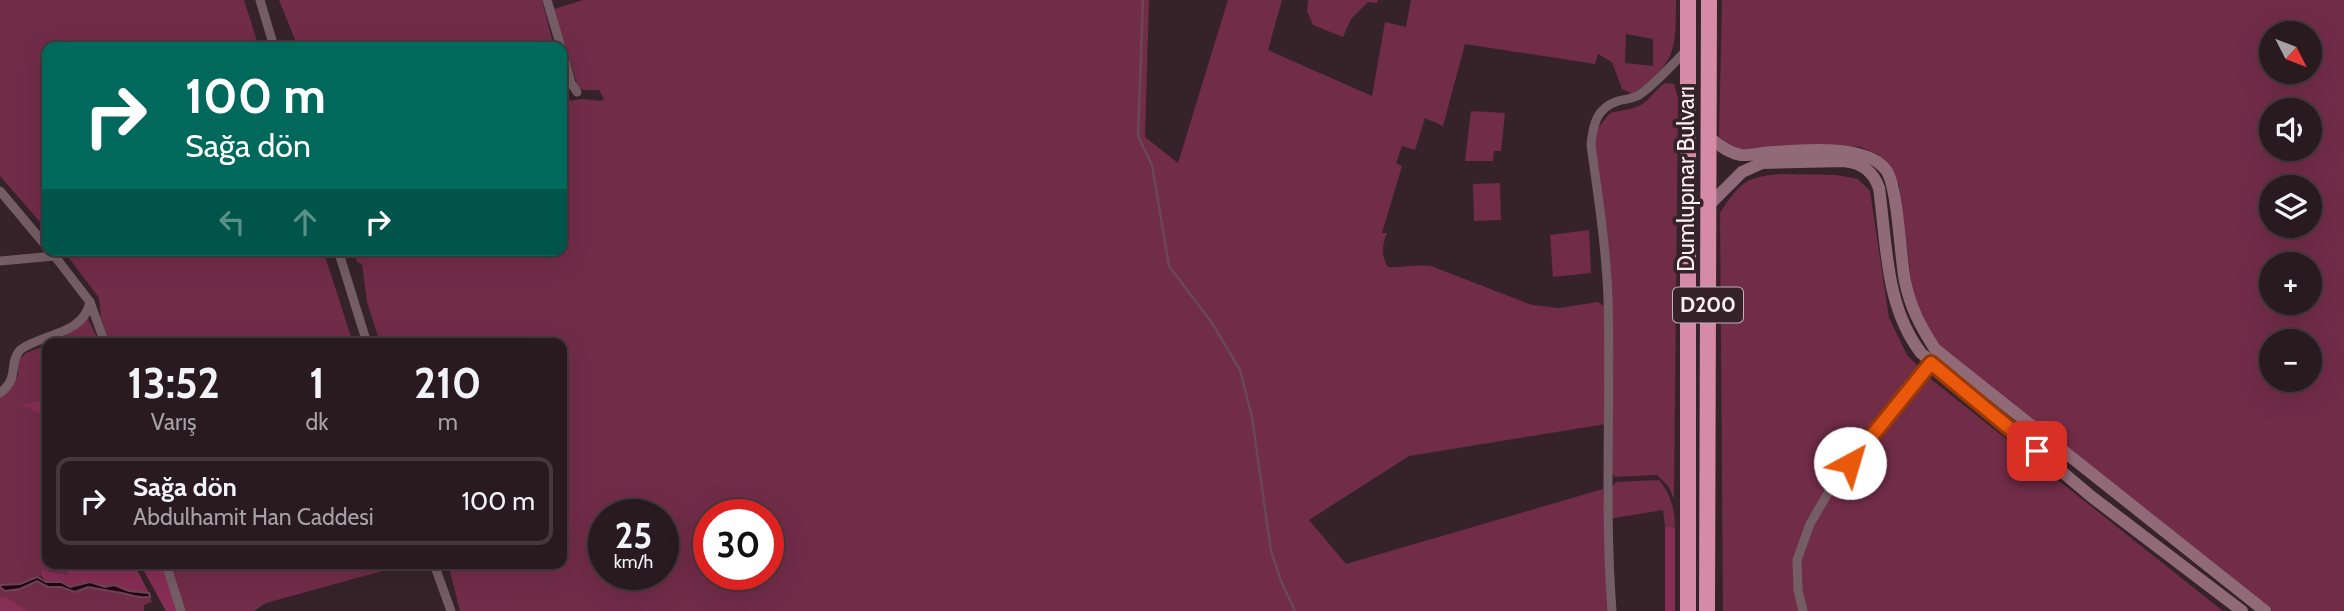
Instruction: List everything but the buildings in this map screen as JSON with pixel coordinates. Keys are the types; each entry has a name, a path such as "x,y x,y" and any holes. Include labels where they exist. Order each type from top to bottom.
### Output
{"highway":[{"name":"Dumlupınar Bulvarı","path":"1688,0 1688,611"},
{"name":"Dumlupınar Bulvarı","path":"1707,611 1709,0"}],"main road":[{"path":"1709,137 1720,147 1742,155 1776,151 1849,151 1873,157 1888,171 1895,198 1905,281 1916,321 1935,349 2265,611"},
{"path":"1709,205 1742,172 1762,163 1844,161 1867,169 1873,174 1879,188 1890,275 1899,316 1911,340 1931,363 2092,496 2242,611"}],"street":[{"path":"260,0 273,42"},
{"path":"547,0 559,42"},
{"path":"1612,611 1607,531 1608,297 1591,145 1592,129 1603,109 1611,103 1640,94 1688,49"},
{"path":"567,69 577,92"},
{"path":"0,191 42,240"},
{"path":"0,261 42,253"},
{"path":"55,256 90,302 102,338"},
{"path":"340,256 365,338"},
{"path":"47,338 70,328 88,311 90,302"},
{"path":"0,393 12,381 16,355 20,350 42,340"},
{"path":"1803,611 1798,590 1797,560 1810,524 1835,481 1931,363"},
{"path":"168,569 181,611"},
{"path":"437,569 451,611"}],"shaded area":[{"path":"0,0 244,0 257,42 42,42 42,224 0,176"},
{"path":"279,0 542,0 553,42 296,42"},
{"path":"583,0 1149,0 1145,137 1178,163 1228,0 1282,0 1268,50 1372,96 1385,22 1406,27 1411,0 1676,0 1671,55 1658,73 1633,94 1622,89 1612,62 1598,54 1595,64 1465,44 1443,126 1425,118 1415,150 1402,146 1396,163 1402,166 1382,233 1387,233 1383,250 1388,267 1431,266 1532,305 1559,308 1598,302 1604,306 1606,424 1409,456 1309,520 1346,564 1603,489 1610,611 460,611 449,569 567,569 567,338 378,338 367,302 362,264 357,262 356,256 567,256 567,101 604,99 599,90 583,90 578,87 567,51 567,42 564,42 554,9","holes":["1626,34 1653,39 1653,66 1625,63"]},
{"path":"1308,0 1378,0 1377,3 1368,2 1351,19 1343,37 1313,25 1307,11"},
{"path":"1722,0 2344,0 2344,611 2272,611 1945,351 1935,340 1913,295 1899,185 1886,162 1877,154 1860,147 1839,146 1740,153 1719,138"},
{"path":"1665,83 1674,84 1678,98 1674,499 1669,487 1657,475 1615,477 1612,473 1610,323 1594,149 1598,128 1610,113 1640,105"},
{"path":"1471,111 1505,113 1501,151 1494,151 1493,161 1465,161"},
{"path":"1781,174 1836,175 1858,179 1870,191 1889,318 1907,355 1932,380 2223,611 1723,611 1720,213 1744,183 1759,177"},
{"path":"1500,183 1501,220 1474,221 1473,184"},
{"path":"1589,230 1591,273 1553,277 1550,235"},
{"path":"68,256 325,256 351,338 108,338 101,318 99,298"},
{"path":"87,317 98,338 61,338 81,326"},
{"path":"42,347 42,400 22,405 42,415 42,569 74,569 68,570 68,575 48,571 40,574 41,578 13,585 0,585 0,398 18,376 18,361 26,353"},
{"path":"42,400 42,415 21,405"},
{"path":"1659,480 1672,502 1675,528 1665,526 1663,510 1609,519 1610,489 1616,482"},
{"path":"1665,526 1675,528 1675,611 1665,611"},
{"path":"137,569 149,593 129,591 114,585 105,587 91,582 75,587 46,582 40,574 42,570 68,575 68,570"},
{"path":"143,569 164,569 177,611 166,611"},
{"path":"172,569 390,569 266,603 254,611 185,611"},
{"path":"37,577 46,582 61,582 70,587 90,582 105,587 114,585 129,591 149,593 150,597 88,587 75,592 61,587 48,587 37,581 20,589 5,591 0,587 20,584"},
{"path":"37,581 70,590 88,587 150,597 152,602 144,605 144,611 0,611 0,587 5,591 20,589"},
{"path":"0,597 8,598 26,611 0,611"}],"waterway":[{"path":"1143,0 1138,136 1152,165 1169,266 1212,323 1240,370 1252,417 1271,551 1295,611"}],"route":[{"path":"1850,463 1931,363 2037,451"}]}
